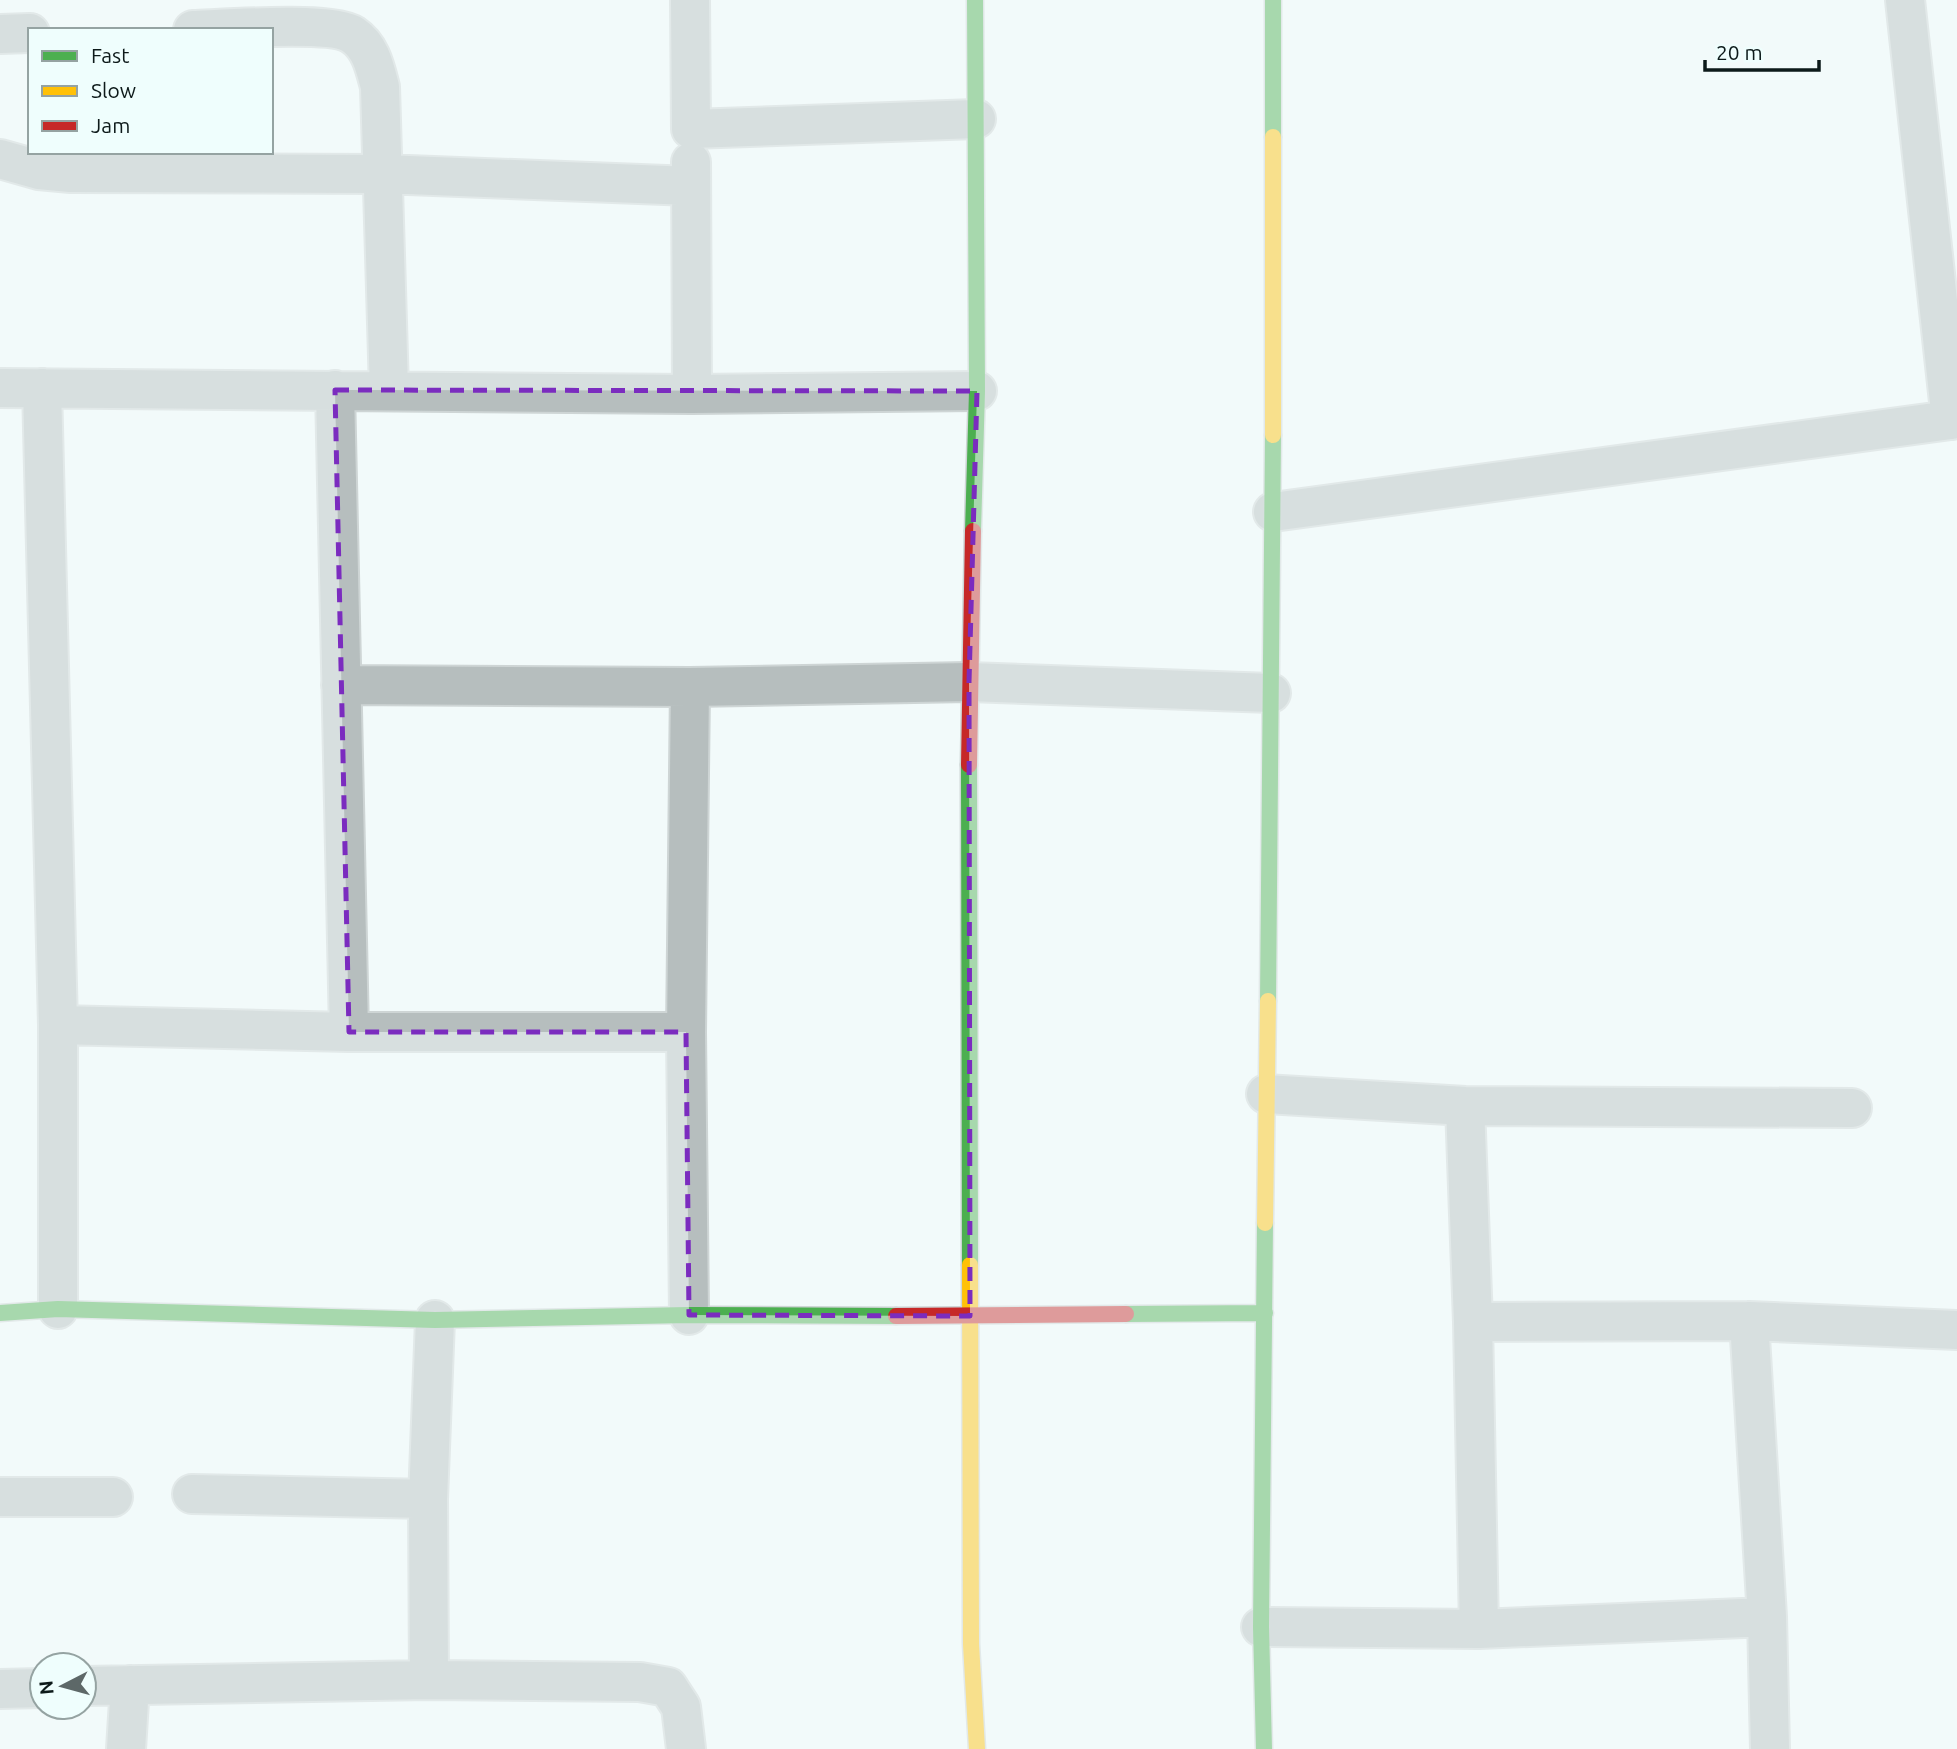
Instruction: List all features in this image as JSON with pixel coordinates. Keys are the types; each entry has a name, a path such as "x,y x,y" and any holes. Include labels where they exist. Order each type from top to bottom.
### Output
{"street":[{"path":"690,0 692,394"},
{"path":"975,0 977,391 969,682 971,1644 977,1749"},
{"path":"1264,1749 1261,1627 1273,512 1273,0"},
{"path":"1273,512 1954,419 1905,0"},
{"path":"273,28 321,27 353,34 371,55 380,87 389,390"},
{"path":"0,34 28,33"},
{"path":"691,129 976,119"},
{"path":"0,159 39,170 71,173 383,174 691,186"},
{"path":"0,388 692,394 977,391"},
{"path":"42,388 58,1025 58,1309"},
{"path":"335,390 349,1032"},
{"path":"341,685 690,687 969,682 1271,693"},
{"path":"689,1315 686,1032 690,687"},
{"path":"58,1025 349,1032 686,1032"},
{"path":"1266,1094 1465,1106 1852,1108"},
{"path":"1465,1106 1473,1322 1479,1629"},
{"path":"0,1313 58,1309 435,1320 689,1315 1265,1313"},
{"path":"429,1680 428,1499 435,1320"},
{"path":"1473,1322 1749,1321 1957,1330"},
{"path":"1749,1321 1767,1617 1770,1749"},
{"path":"192,1494 428,1499"},
{"path":"0,1497 113,1497"},
{"path":"1261,1627 1479,1629 1767,1617"},
{"path":"98,1686 429,1680 640,1682 668,1687 681,1707 686,1749"},
{"path":"126,1749 130,1685"},
{"path":"0,1689 28,1688"}],"highlighted area":[{"path":"335,390 977,391 969,682 970,1316 689,1315 686,1032 349,1032"}],"traffic: fast":[{"path":"973,531 977,391 975,0"},
{"path":"1273,0 1273,137"},
{"path":"1268,1001 1273,435"},
{"path":"969,765 970,1265"},
{"path":"1264,1749 1261,1627 1265,1223"},
{"path":"0,1313 58,1309 435,1320 689,1315 896,1316"},
{"path":"1126,1314 1265,1313"}],"traffic: slow":[{"path":"1273,137 1273,435"},
{"path":"1265,1223 1268,1001"},
{"path":"970,1265 971,1644 977,1749"}],"traffic: jam":[{"path":"969,765 973,531"},
{"path":"896,1316 1126,1314"}]}
